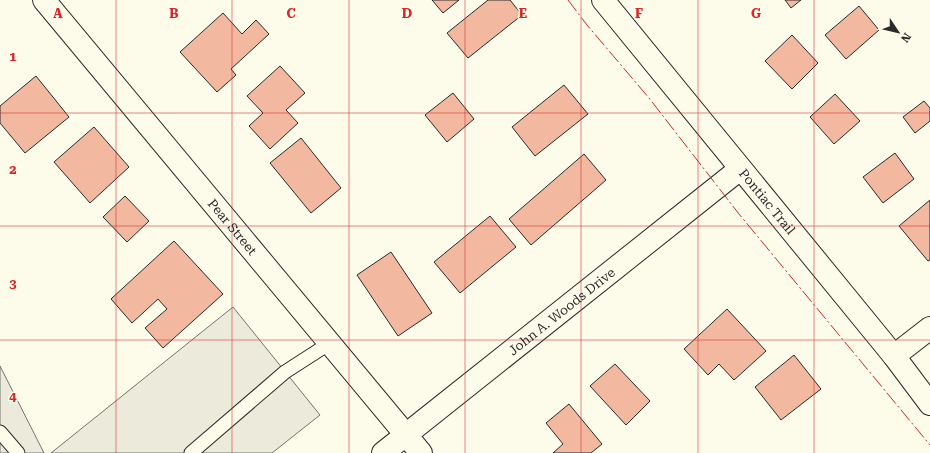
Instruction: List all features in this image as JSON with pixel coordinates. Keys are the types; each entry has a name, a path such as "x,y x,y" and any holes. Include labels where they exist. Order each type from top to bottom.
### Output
{"street":[{"name":"Pear Street","path":"44,0 421,453"},
{"name":"Pontiac Trail","path":"604,0 740,169 894,356 930,404"},
{"name":"John A. Woods Drive","path":"383,453 740,169"},
{"path":"894,356 930,328"}],"lane":[{"path":"191,453 286,372 330,343"},
{"path":"0,432 18,453"}],"shaded area":[{"path":"233,307 320,415 272,453 51,453"},
{"path":"0,366 44,453 0,453"}],"building":[{"path":"432,0 459,0 443,13"},
{"path":"488,0 510,0 522,15 468,58 447,33"},
{"path":"785,0 801,0 791,8"},
{"path":"859,6 879,30 846,59 825,35"},
{"path":"223,13 242,34 256,20 269,34 231,69 236,75 217,92 180,52"},
{"path":"792,35 818,63 792,89 765,61"},
{"path":"280,66 305,93 286,110 298,123 270,149 249,126 263,113 247,96"},
{"path":"36,76 69,117 25,153 0,123 0,106"},
{"path":"564,85 588,114 535,156 512,127"},
{"path":"453,93 474,119 447,142 425,115"},
{"path":"835,94 860,121 834,144 810,117"},
{"path":"924,101 930,108 930,121 915,133 903,117"},
{"path":"94,127 129,167 90,203 54,162"},
{"path":"301,138 341,188 311,213 270,163"},
{"path":"895,153 914,179 883,203 863,177"},
{"path":"584,154 606,180 531,245 509,219"},
{"path":"125,196 149,221 127,242 103,217"},
{"path":"930,200 930,260 928,261 899,226"},
{"path":"490,216 516,247 460,293 434,262"},
{"path":"174,241 223,294 163,348 145,328 167,309 158,299 132,323 111,299"},
{"path":"391,252 432,313 398,336 357,275"},
{"path":"727,309 766,351 734,380 719,364 708,375 684,349"},
{"path":"794,355 821,389 781,420 755,387"},
{"path":"615,364 650,401 626,425 590,386"},
{"path":"569,404 602,444 591,453 553,453 563,444 546,423"}],"power":[{"path":"568,0 587,25 649,98 739,214 930,445"}]}
